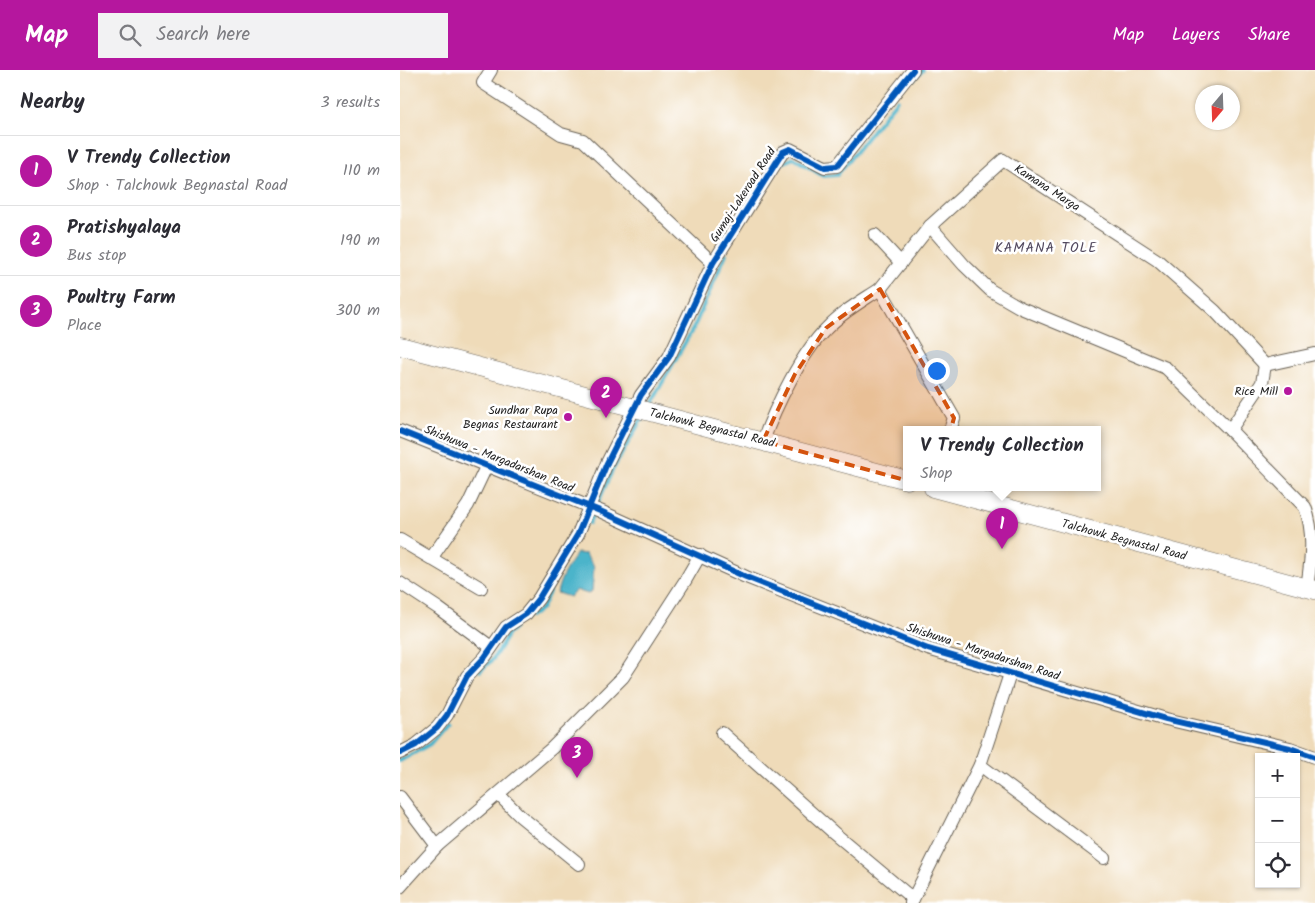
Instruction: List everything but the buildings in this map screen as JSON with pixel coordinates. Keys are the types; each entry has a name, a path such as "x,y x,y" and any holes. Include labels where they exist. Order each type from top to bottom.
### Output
{"main road":[{"name":"Talchowk Begnastal Road","path":"400,346 903,479"},
{"name":"Talchowk Begnastal Road","path":"945,491 1311,589"}],"street":[{"path":"491,70 483,83 562,134 583,140 713,263"},
{"name":"Gumaj-Lakeroad Road","path":"400,754 416,745 437,728 447,714 467,676 506,627 534,607 595,509 606,463 641,395 669,357 713,263 783,152 790,149 825,167 837,166 908,72"},
{"name":"Kamana Marga","path":"763,441 772,417 795,374 826,328 880,290 930,226 1003,160 1157,260 1215,311 1265,365"},
{"path":"930,226 964,265 990,290 1021,308 1166,368 1305,507 1310,520 1313,539 1311,589"},
{"path":"875,235 901,263"},
{"path":"880,290 954,418 951,426"},
{"path":"1230,430 1262,383 1265,365 1315,354"},
{"name":"Shishuwa - Margadarshan Road","path":"400,431 595,509 746,577 928,648 1166,719 1290,748 1315,756"},
{"path":"432,557 468,505 486,467"},
{"path":"400,540 432,557 481,588"},
{"path":"400,887 437,846 552,748 623,677 700,555"},
{"path":"400,583 491,647"},
{"path":"722,733 912,901 980,765 1010,674"},
{"path":"980,765 1104,858"},
{"path":"499,794 520,816 579,864"},
{"path":"400,797 437,846"}],"highlighted area":[{"path":"880,289 954,418 934,488 763,441 795,374 826,328"}],"water":[{"path":"577,553 586,554 594,567 592,591 588,594 576,590 570,597 557,593 570,562"}],"waterway":[{"path":"913,79 923,70"},
{"path":"782,163 794,158 823,176 837,175 897,100"},
{"path":"649,406 694,327 726,254"},
{"path":"589,523 612,471 642,418"},
{"path":"530,617 542,608 549,592"},
{"path":"480,671 493,659 508,634 514,628"},
{"path":"400,761 430,744 448,723"}],"cycle path":[{"path":"400,753 416,745 437,728 447,715 467,676 485,657 506,627 526,614 539,598 578,534 607,463 641,395 669,357 713,263 783,152 790,149 825,167 837,166 913,70"},
{"path":"400,431 600,511 746,577 928,649 1166,719 1290,748 1315,757"}],"place":[{"name":"Rice Mill","path":"1288,391"},
{"name":"Sundhar Rupa Begnas Restaurant","path":"568,417"},
{"name":"Pratishyalaya","path":"606,418"},
{"name":"V Trendy Collection","path":"1002,549"},
{"name":"Poultry Farm","path":"577,778"}],"district":[{"name":"KAMANA TOLE","path":"1046,248"}]}
